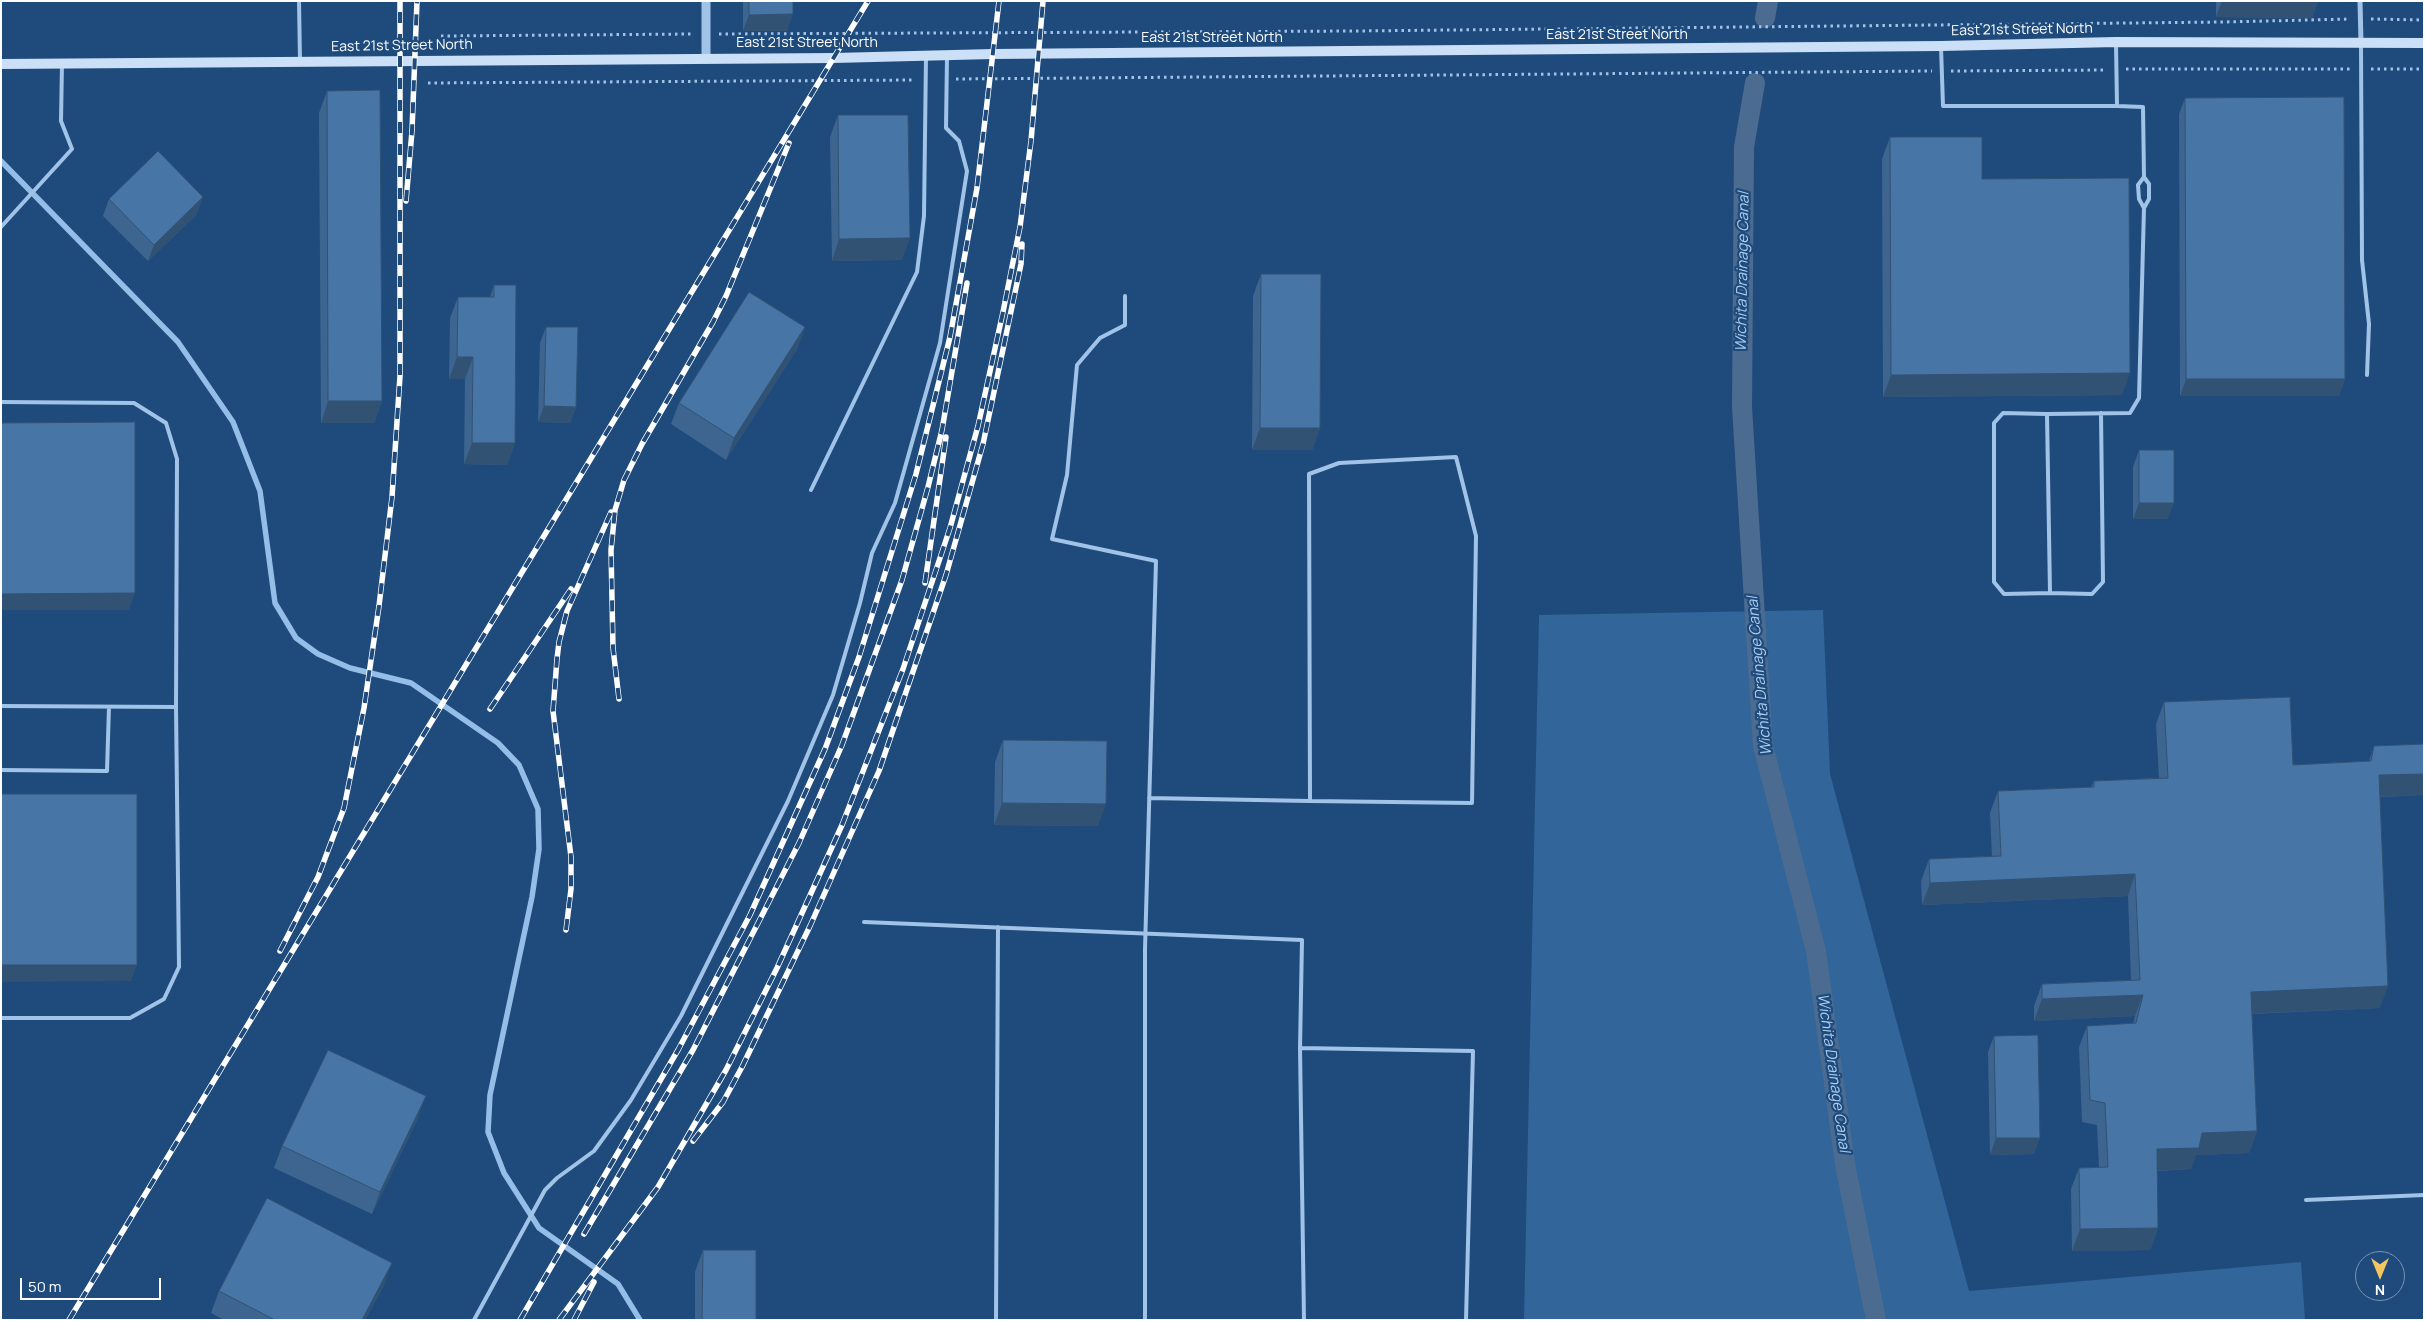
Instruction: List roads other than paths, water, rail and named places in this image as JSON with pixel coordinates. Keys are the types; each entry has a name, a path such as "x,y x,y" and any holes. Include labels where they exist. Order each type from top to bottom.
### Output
{"main road":[{"name":"East 21st Street North","path":"1,64 1941,46 2116,42 2424,43"}],"street":[{"path":"706,1 706,57"},
{"path":"2360,1 2360,43"}],"lane":[{"path":"299,1 300,61"},
{"path":"2116,42 2117,106"},
{"path":"2360,43 2362,260 2369,324 2367,375"},
{"path":"1941,46 1943,106 2143,107 2144,177 2149,184 2149,199 2144,208 2140,398 2130,412 2102,414 2003,413 1994,424 1994,582 2004,594 2092,594 2103,582 2102,414"},
{"path":"474,1320 545,1190 556,1178 594,1151 631,1100 682,1016 788,801 833,695 860,603 872,553 895,503 940,343 967,171 959,141 946,128 946,55"},
{"path":"811,490 918,272 924,216 926,56"},
{"path":"1,227 72,149 61,121 62,63"},
{"path":"2144,177 2138,184 2139,199 2144,208"},
{"path":"1125,296 1125,325 1100,338 1078,365 1067,475 1052,539 1156,561 1146,932 1145,1320"},
{"path":"1,402 134,402 166,424 177,458 176,708 179,967 164,999 130,1018 1,1018"},
{"path":"2047,414 2050,593"},
{"path":"1150,798 1310,801 1472,803 1476,536 1456,457 1339,463 1310,474 1310,801"},
{"path":"1,706 176,708"},
{"path":"1,770 107,771 109,707"},
{"path":"864,922 1146,932 1302,940 1300,1048 1304,1320"},
{"path":"996,1320 998,927"},
{"path":"1300,1048 1473,1051 1466,1320"},
{"path":"2306,1200 2424,1195"}],"waterway":[{"name":"Wichita Drainage Canal","path":"1765,18 1768,1"},
{"name":"Wichita Drainage Canal","path":"1755,83 1744,147 1742,407 1763,746 1816,951 1845,1164 1876,1320"},
{"path":"1,161 178,342 233,422 260,491 275,603 296,638 318,654 350,668 411,683 498,743 519,765 538,809 539,849 532,897 490,1095 488,1132 504,1173 539,1228 618,1284 640,1320"}],"railway":[{"path":"280,951 318,877 344,808 364,708 379,606 392,497 400,376 400,1"},
{"path":"406,201 412,131 417,1"},
{"path":"69,1320 868,1"},
{"path":"520,1320 678,1050 750,915 825,749 859,657 916,474 950,337 977,188 999,1"},
{"path":"559,1320 658,1187 726,1070 777,968 842,825 903,669 950,528 978,426 1003,312 1020,227 1031,141 1043,1"},
{"path":"619,699 613,648 611,550 615,510 624,480 642,444 713,322 726,296 789,143"},
{"path":"693,1141 723,1102 742,1067 810,926 879,771 946,575 983,444 1021,264 1022,244"},
{"path":"584,1234 693,1050 799,843 842,745 902,580 928,487 942,430 967,283"},
{"path":"925,583 946,437"},
{"path":"566,930 571,889 571,857 553,711 557,659 559,642 567,611 611,512"},
{"path":"490,709 571,589"},
{"path":"574,1320 594,1282"}]}
